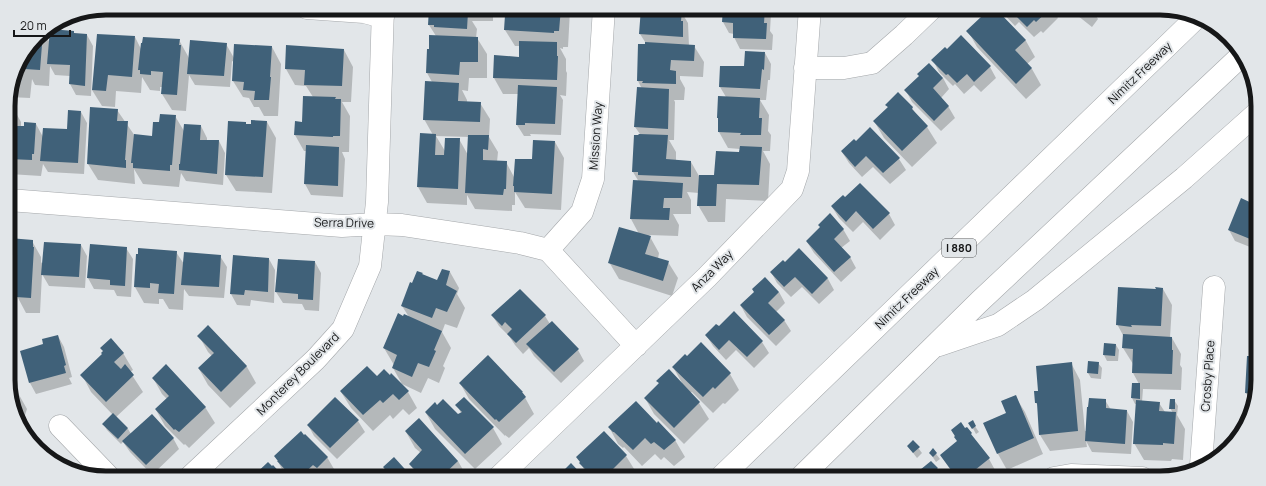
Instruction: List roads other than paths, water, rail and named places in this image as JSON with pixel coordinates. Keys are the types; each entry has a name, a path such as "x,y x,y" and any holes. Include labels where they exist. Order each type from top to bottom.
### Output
{"main road":[{"name":"Monterey Boulevard","path":"196,471 316,359 343,329 370,266 375,224 383,15"},
{"name":"Mission Way","path":"548,250 582,212 593,179 604,15"},
{"name":"Anza Way","path":"505,471 707,277 792,189 798,171 809,15"},
{"path":"805,68 844,68 872,63 925,15"},
{"name":"Nimitz Freeway","path":"727,471 1193,21"},
{"path":"807,471 979,302 1238,60"},
{"path":"934,347 998,325 1035,300 1190,173 1251,118"},
{"name":"Serra Drive","path":"15,200 342,226 375,224 402,225 520,243 548,250"},
{"path":"548,250 636,346"},
{"name":"Crosby Place","path":"1201,461 1214,287"},
{"path":"60,426 103,471"}]}
